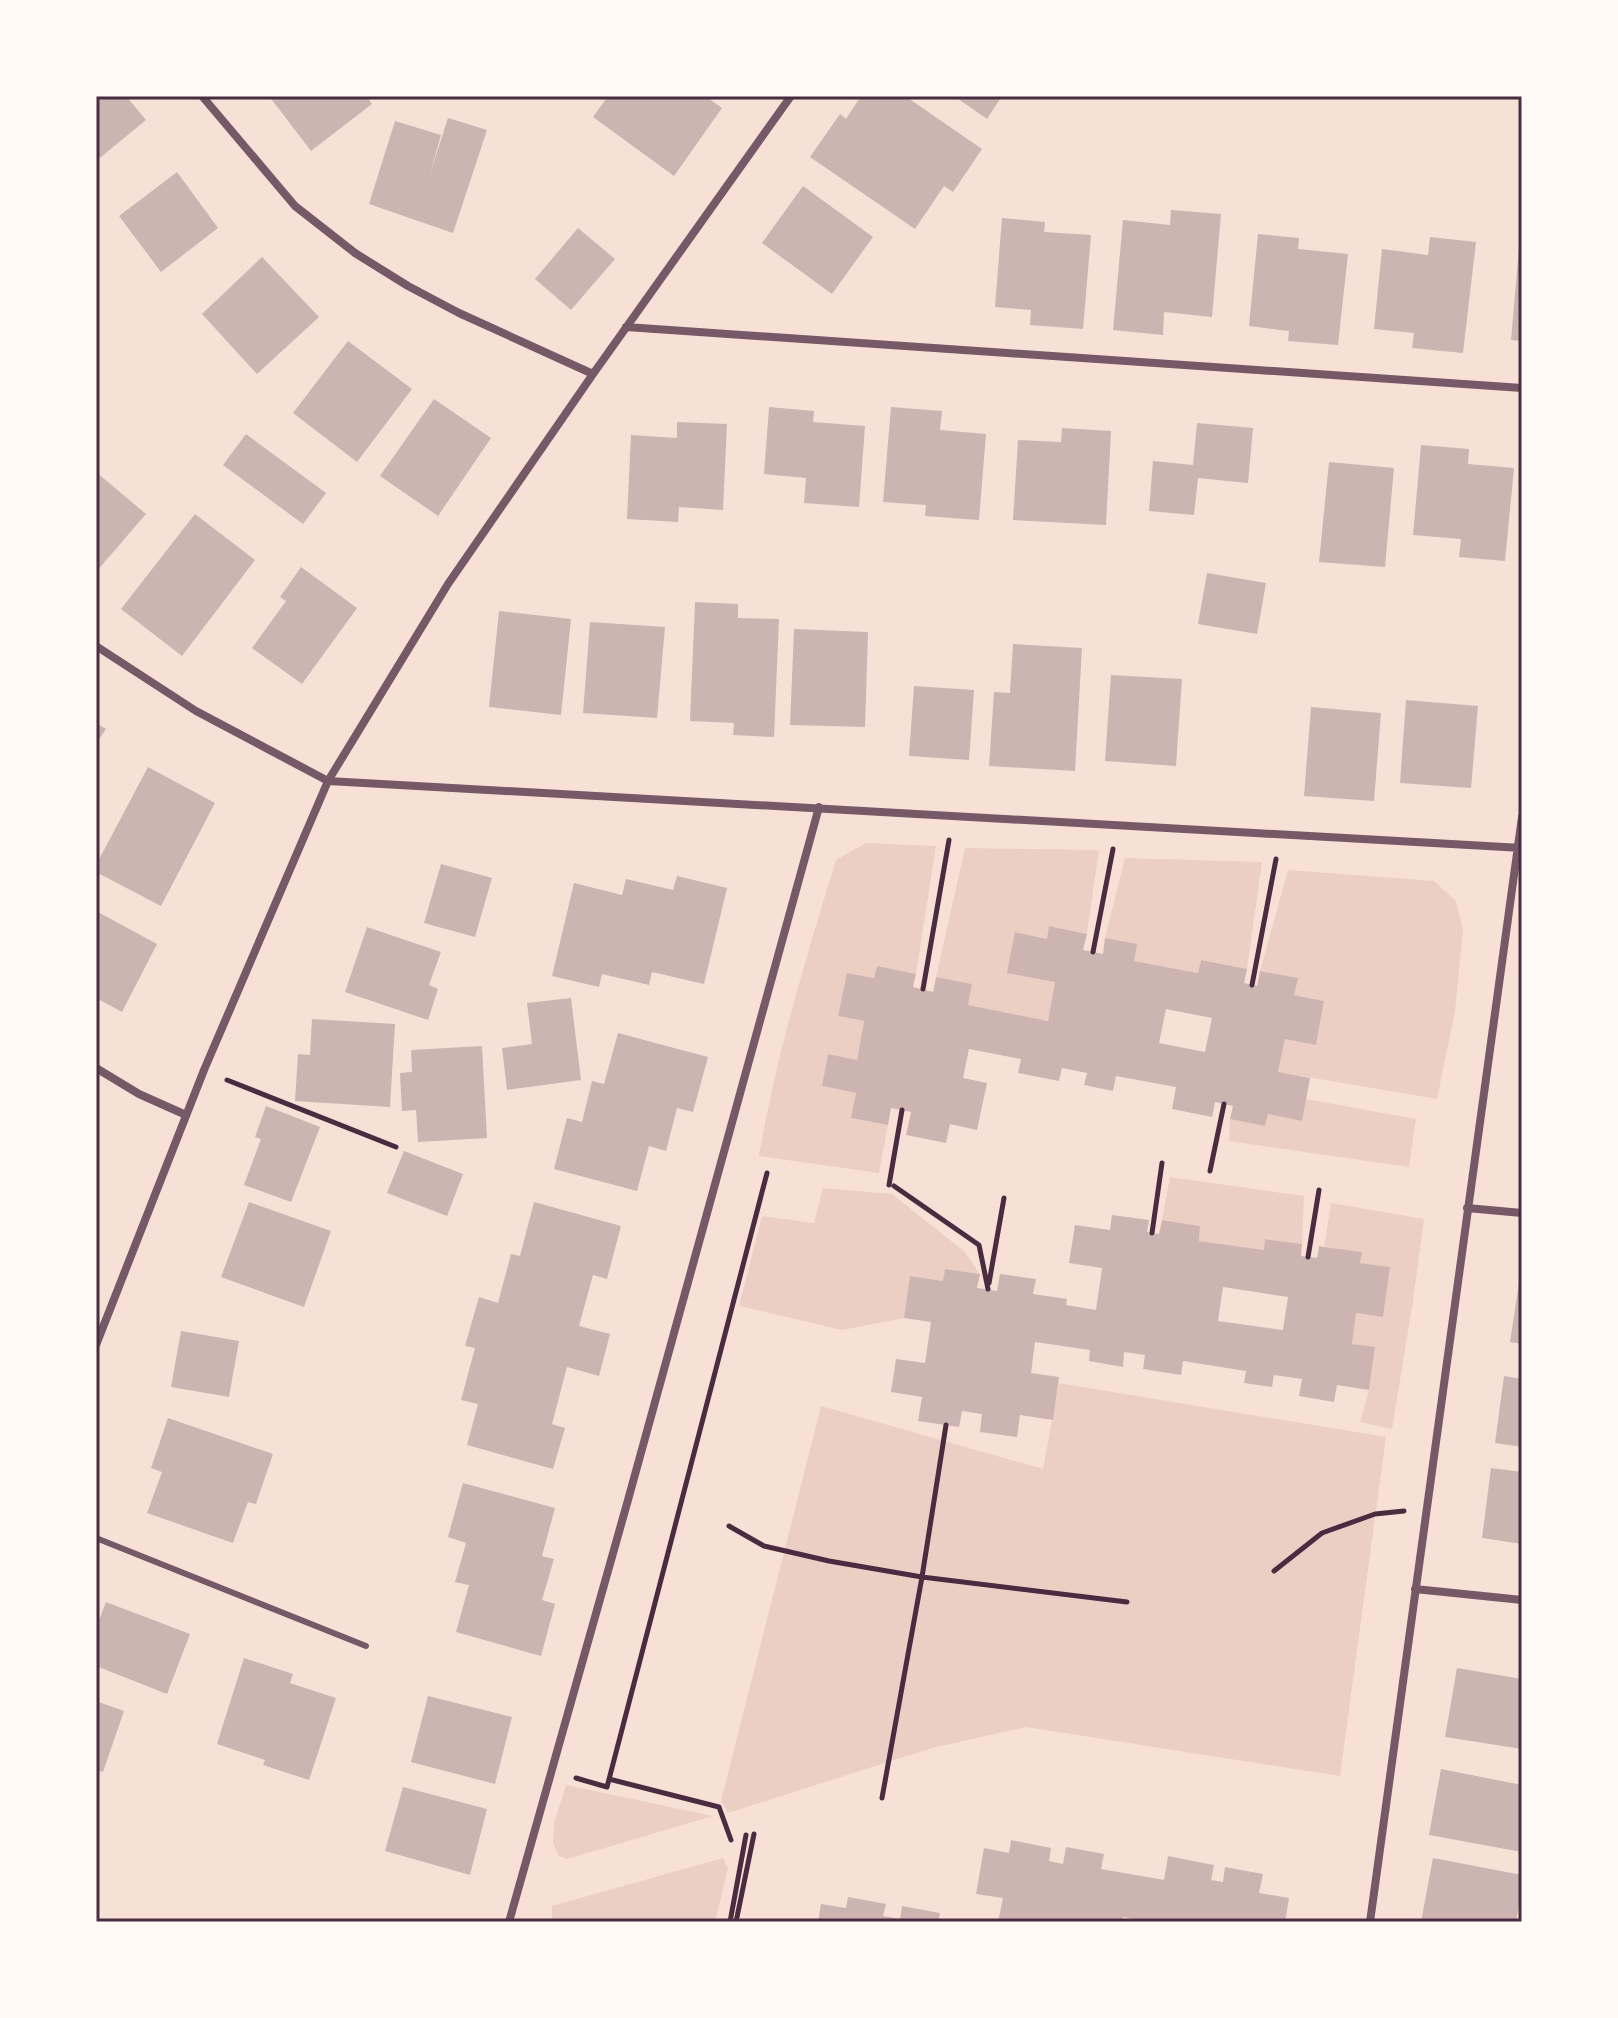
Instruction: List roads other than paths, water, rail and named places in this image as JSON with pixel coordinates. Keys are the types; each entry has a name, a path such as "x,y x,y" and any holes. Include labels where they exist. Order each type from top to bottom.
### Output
{"street":[{"path":"202,96 295,206 355,253 459,313 593,374"},
{"path":"96,1345 204,1070 328,781 448,584 791,96"},
{"path":"626,327 1522,388"},
{"path":"96,646 196,711 328,781 1520,848"},
{"path":"509,1922 819,807"},
{"path":"1370,1922 1522,817"},
{"path":"96,1068 139,1094 186,1115"},
{"path":"1467,1208 1522,1213"},
{"path":"1415,1589 1522,1600"}],"lane":[{"path":"96,1538 366,1646"}]}
